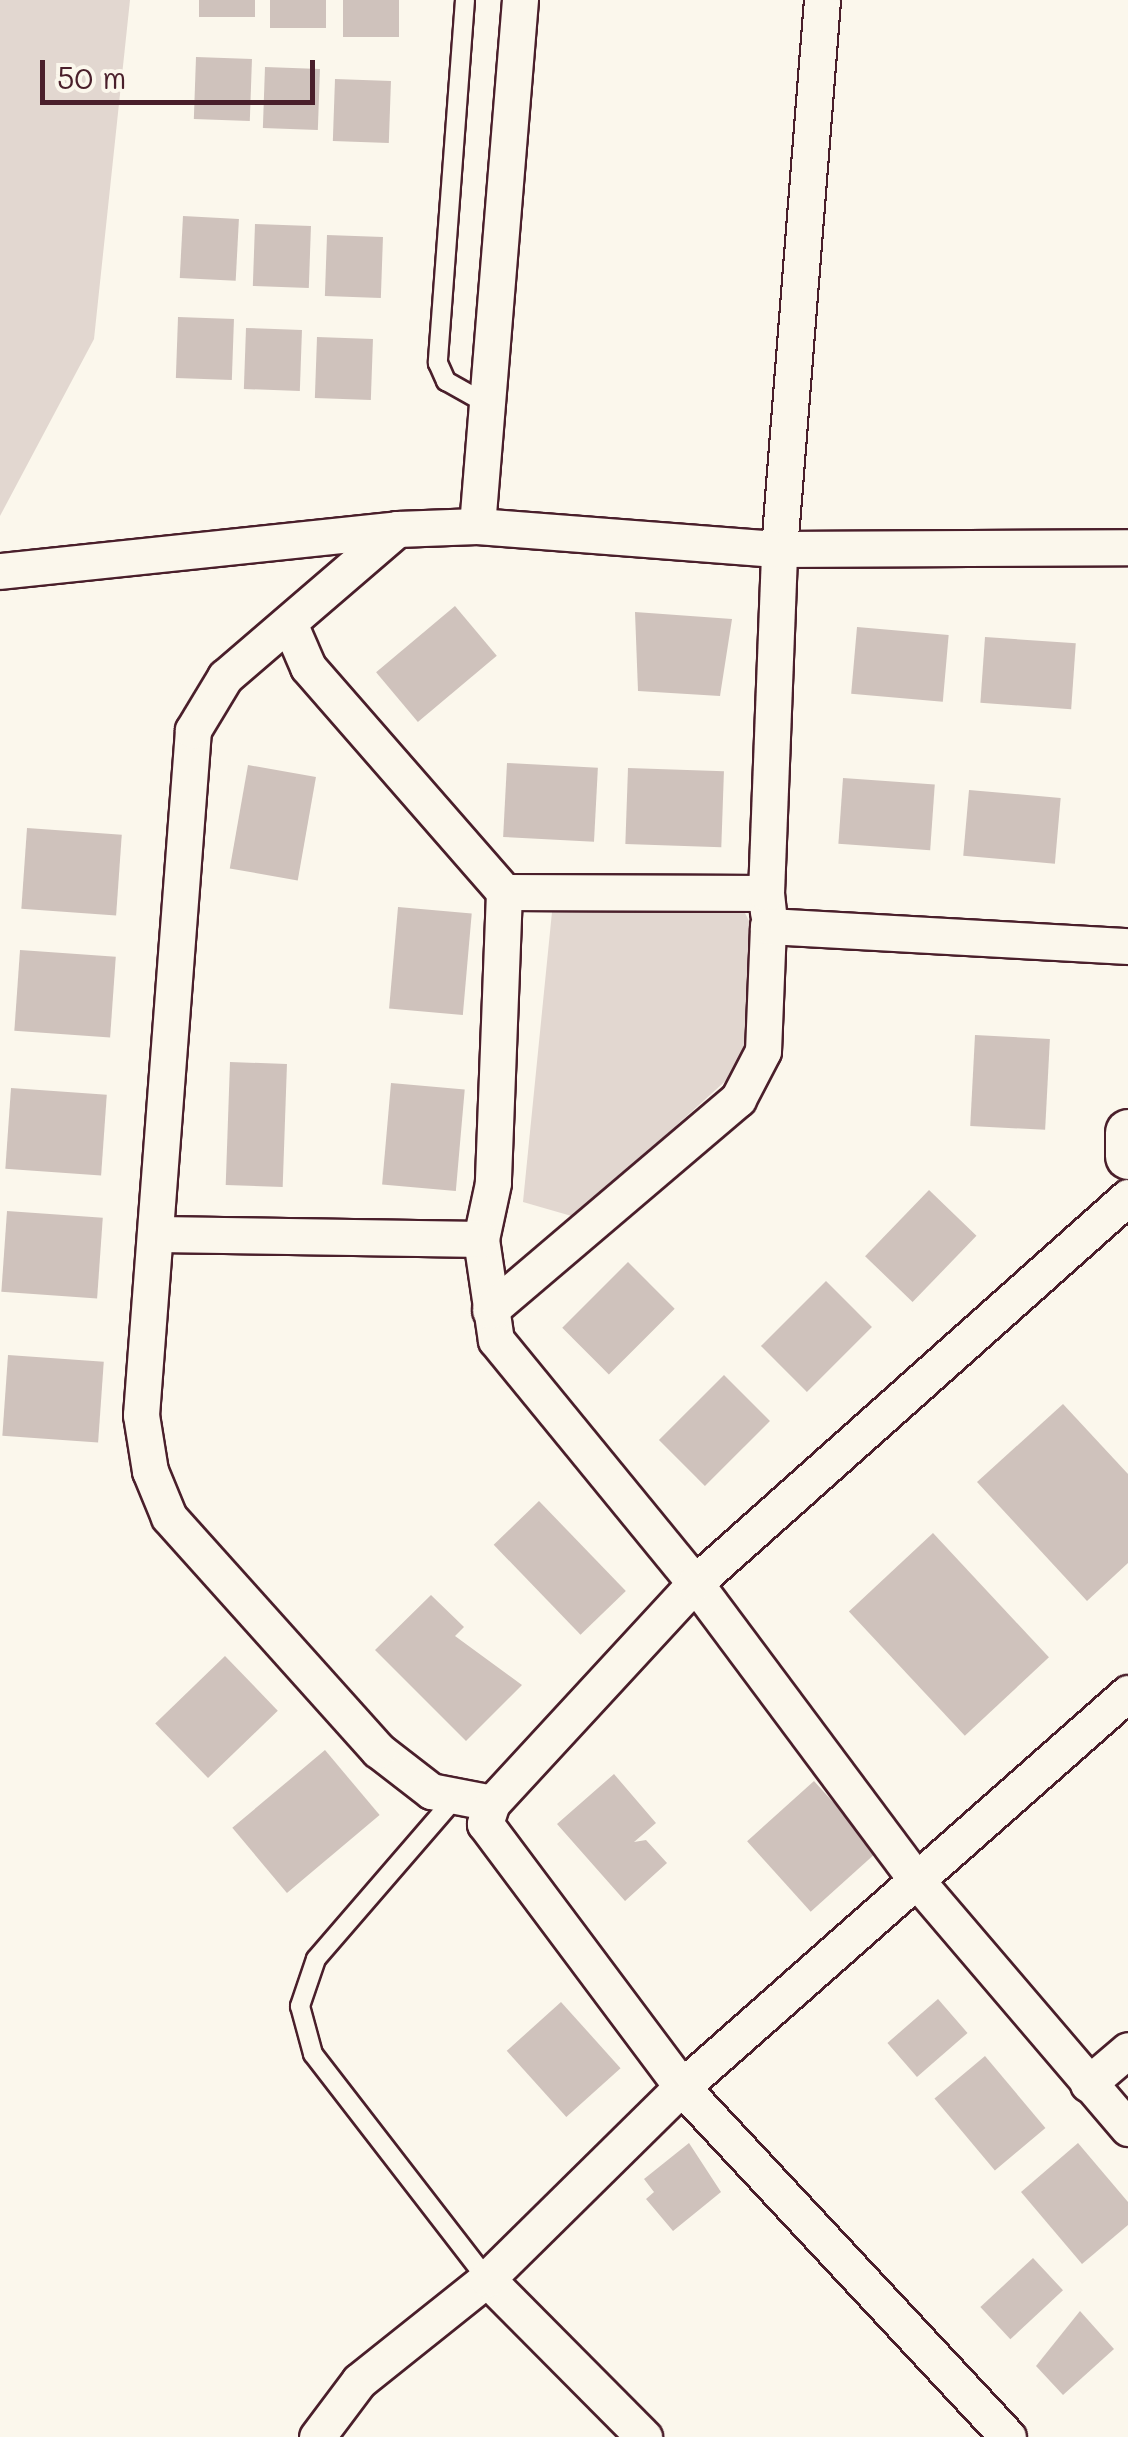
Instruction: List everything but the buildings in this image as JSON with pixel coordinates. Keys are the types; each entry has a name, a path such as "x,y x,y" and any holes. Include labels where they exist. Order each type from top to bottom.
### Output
{"street":[{"path":"477,526 520,0"},
{"path":"490,1310 738,1100 763,1051 779,549 822,0"},
{"path":"0,572 397,529 477,526 779,549 1128,547"},
{"path":"397,529 225,677 194,730 160,1234 142,1416 170,1517 378,1750 407,1778 455,1798 492,1803"},
{"path":"289,623 308,667 504,892 492,1183 481,1239 490,1310 515,1368 695,1583 917,1881 1128,2128"},
{"path":"504,892 767,909 1128,946"},
{"path":"1128,1132 1128,1156"},
{"path":"1008,2437 682,2087 485,1824 492,1803 695,1583 1128,1197"},
{"path":"160,1234 481,1239"},
{"path":"317,2437 359,2381 488,2280 682,2087 1128,1694"},
{"path":"1088,2084 1128,2050"},
{"path":"488,2280 644,2437"}],"lane":[{"path":"465,0 438,363 446,381 487,404"},
{"path":"455,1798 316,1958 300,2006 313,2054 488,2280"}],"shaded area":[{"path":"0,0 130,0 94,339 0,516"},
{"path":"552,912 745,913 758,939 753,1033 731,1076 575,1217 523,1202"}]}
